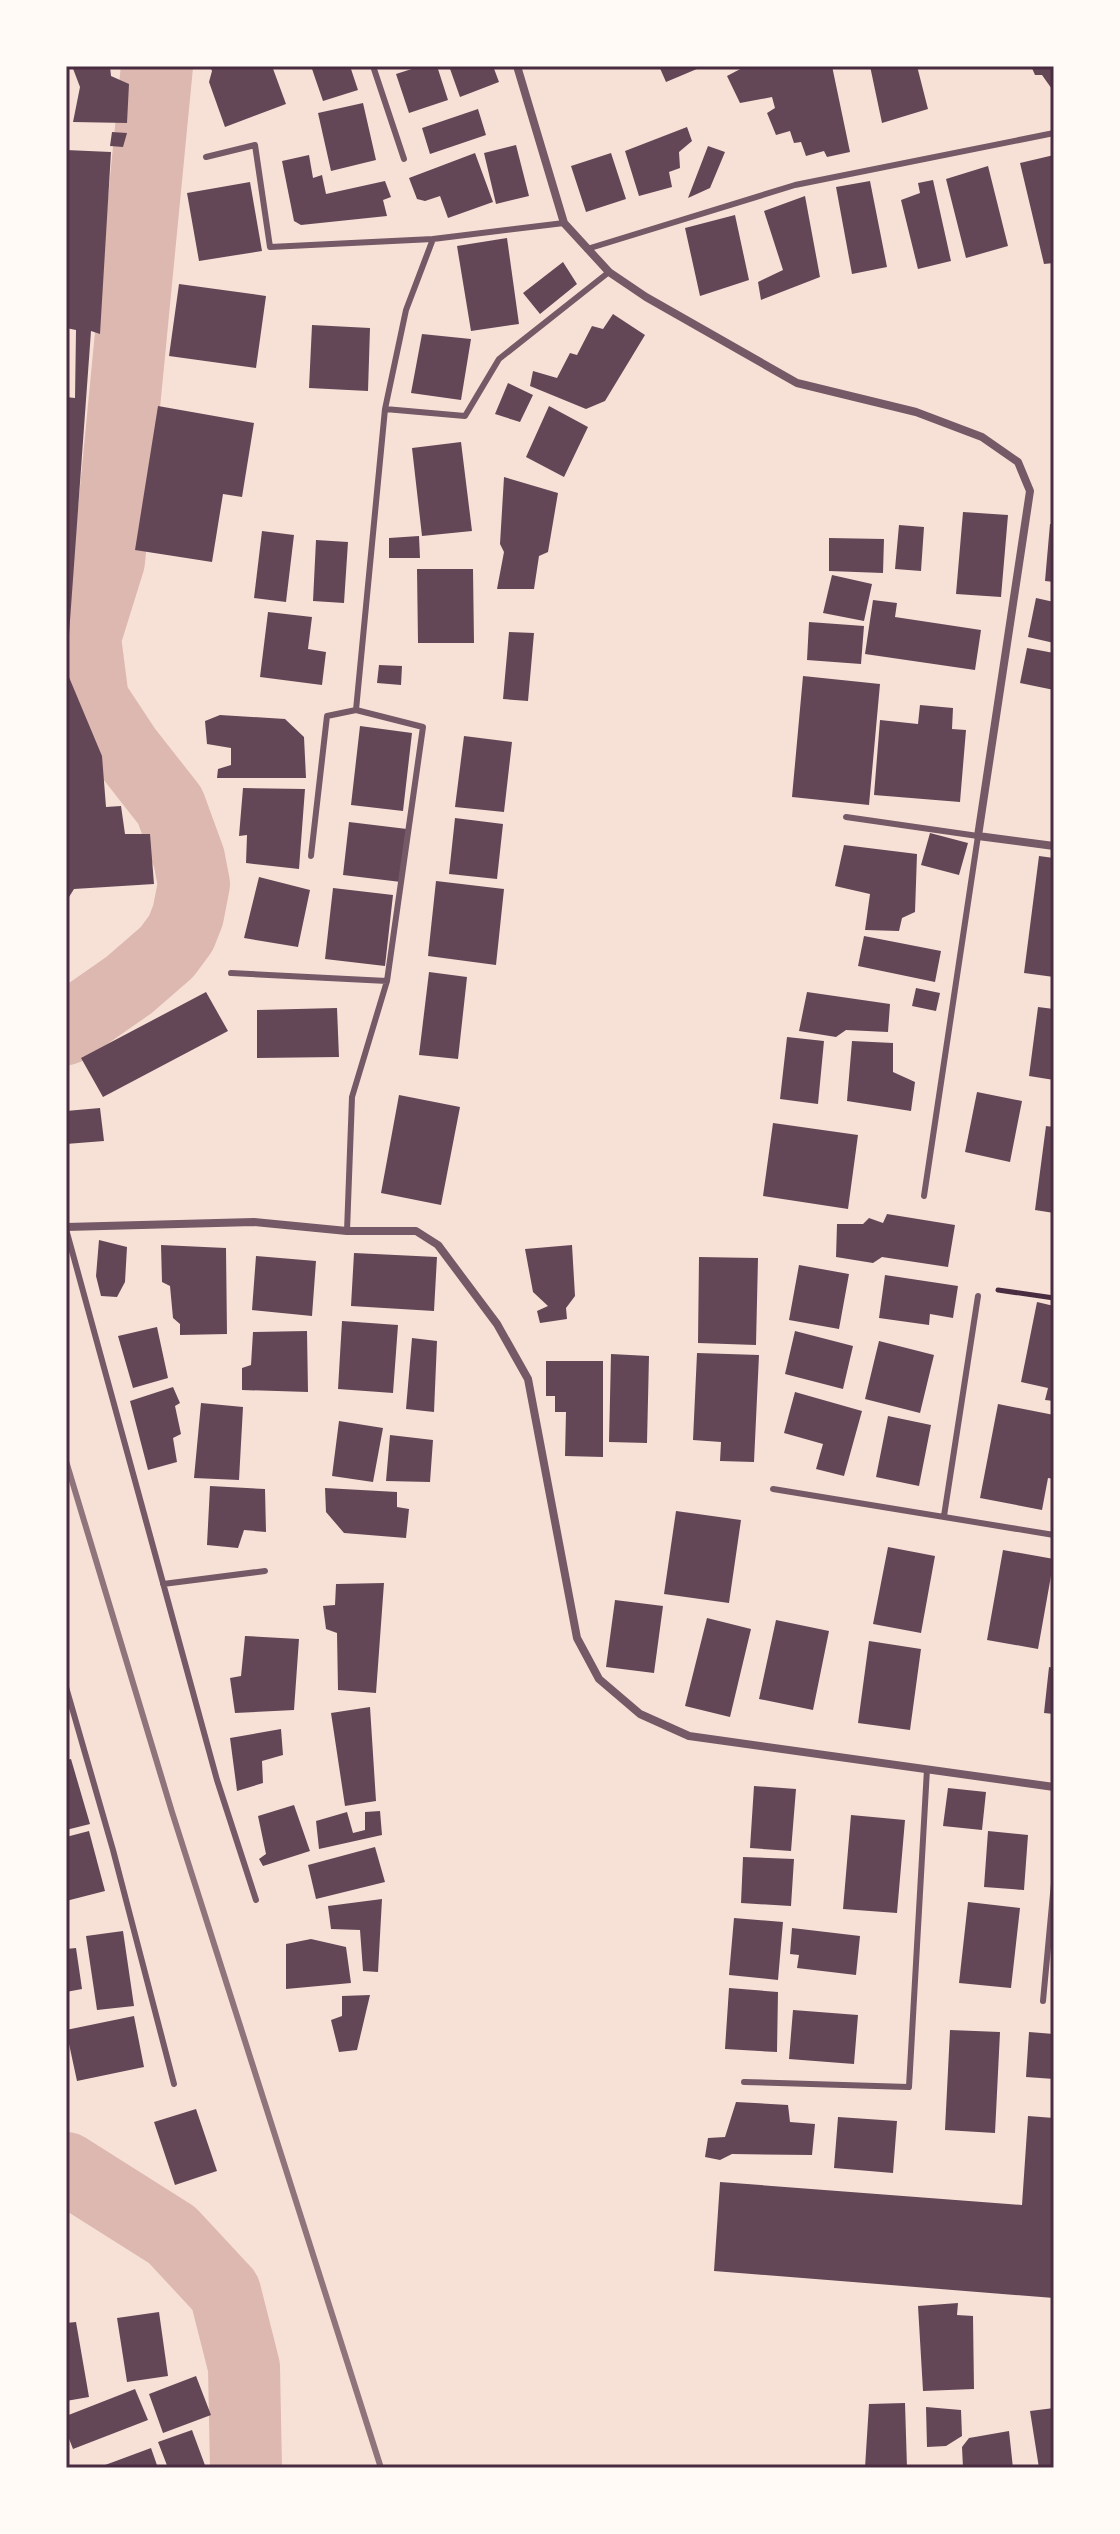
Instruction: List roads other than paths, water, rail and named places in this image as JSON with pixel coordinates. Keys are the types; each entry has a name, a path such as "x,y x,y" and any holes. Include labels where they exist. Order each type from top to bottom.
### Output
{"street":[{"path":"517,66 564,223 609,272 646,297 797,383 916,412 982,437 1018,462 1030,491 978,836 1054,846"},
{"path":"66,1228 254,1222 347,1231 416,1231 438,1245 497,1324 528,1379 577,1638 599,1679 640,1714 689,1736 750,1747 1054,1787"}],"lane":[{"path":"373,66 404,159"},
{"path":"587,249 795,185 1054,133"},
{"path":"206,157 255,145 270,247 433,239 564,223"},
{"path":"356,710 385,409 406,310 433,239"},
{"path":"385,409 465,416 499,359 609,272"},
{"path":"311,856 327,716 356,710 423,727 387,981 352,1097 347,1231"},
{"path":"846,817 978,836 924,1196"},
{"path":"231,973 387,981"},
{"path":"66,1228 217,1780 256,1900"},
{"path":"944,1516 978,1296"},
{"path":"773,1489 1054,1535"},
{"path":"163,1584 265,1571"},
{"path":"66,1687 113,1850 174,2084"},
{"path":"744,2082 909,2087 927,1769"},
{"path":"1043,2001 1054,1883"}],"waterway":[{"path":"66,1029 129,985 167,952 181,933 194,884 189,858 170,806 126,750 93,700 85,638 109,561 157,66"},
{"path":"66,2168 172,2235 225,2292 244,2367 246,2468"}],"railway":[{"path":"66,1461 172,1812 381,2468"}]}
